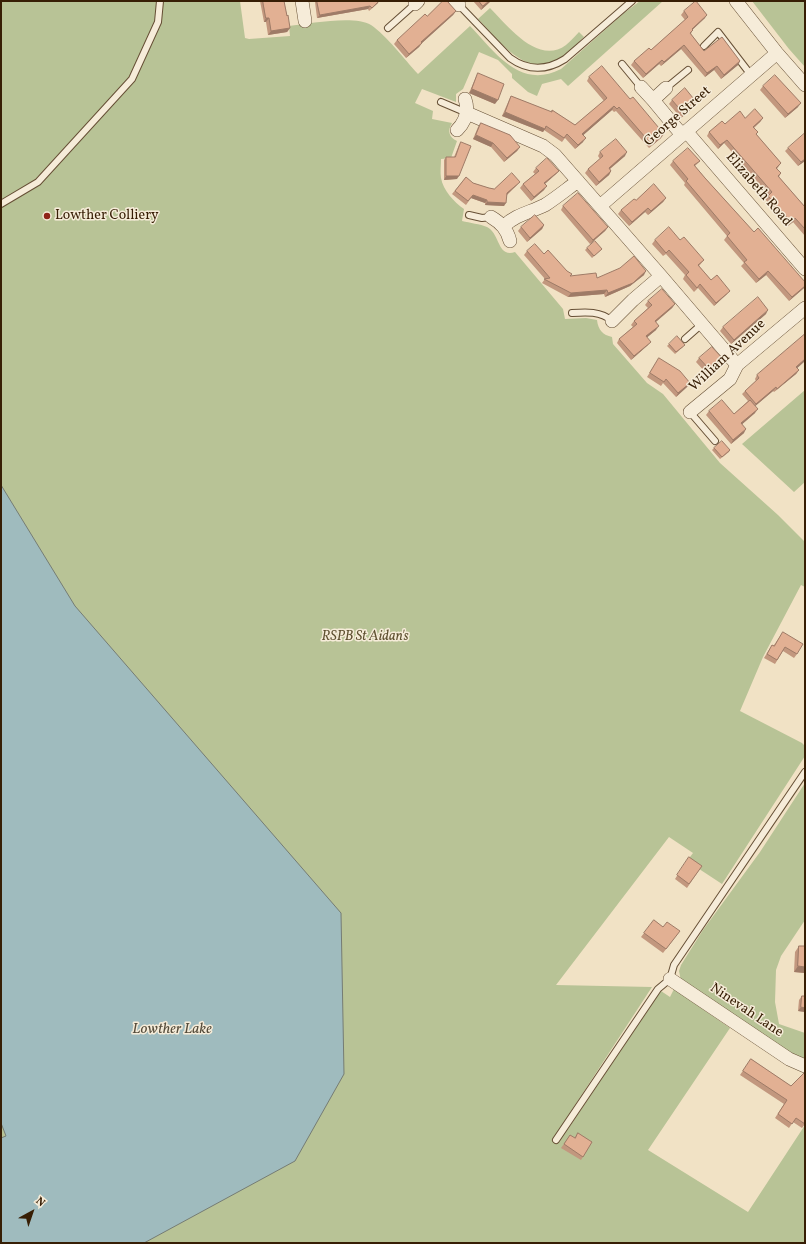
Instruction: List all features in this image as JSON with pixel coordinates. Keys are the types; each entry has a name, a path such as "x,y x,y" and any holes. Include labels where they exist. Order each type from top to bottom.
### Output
{"street":[{"path":"302,1 305,21"},
{"path":"736,1 777,53 805,85"},
{"name":"George Street","path":"600,206 777,53"},
{"name":"Elizabeth Road","path":"642,88 805,269"},
{"path":"653,100 666,88"},
{"path":"457,130 463,124 467,113 465,99"},
{"path":"467,113 543,146 555,155 737,365"},
{"path":"504,226 519,215 547,204 578,181"},
{"path":"491,217 504,226 510,241"},
{"path":"612,321 633,300 661,276"},
{"name":"William Avenue","path":"690,412 730,378 737,365 805,308"},
{"name":"Ninevah Lane","path":"670,979 789,1059 805,1066"}],"lane":[{"path":"1,204 38,182 132,79 158,22 160,1"},
{"path":"457,3 510,58 527,68 537,69 552,66 565,59 632,1"},
{"path":"388,28 417,2"},
{"path":"704,46 718,32 751,75"},
{"path":"622,64 642,88"},
{"path":"666,88 688,70"},
{"path":"441,102 467,113"},
{"path":"468,215 482,218 491,217"},
{"path":"572,313 582,312 600,314 607,316 612,321"},
{"path":"684,339 702,324"},
{"path":"690,412 714,441"},
{"path":"556,1140 658,989 670,979 674,965 805,772"}],"green space":[{"name":"RSPB St Aidan's","path":"1,1 240,1 245,38 249,39 290,36 289,26 343,20 363,22 377,29 418,74 470,26 499,57 510,66 521,72 533,75 546,74 561,69 624,13 640,1 663,1 568,86 561,79 542,84 537,96 528,92 512,78 512,74 498,60 479,52 463,89 456,94 456,102 422,89 415,103 433,111 432,119 452,123 449,131 452,138 457,141 451,158 441,159 441,176 442,182 447,191 456,203 464,209 462,221 487,227 494,234 505,251 509,253 515,252 563,309 565,319 586,318 597,320 598,327 602,332 612,337 613,344 647,383 663,394 720,463 778,515 805,542 805,587 801,585 763,657 740,711 802,743 805,746 805,756 722,884 687,861 693,853 669,837 556,985 652,987 562,1125 568,1129 661,991 670,997 674,989 730,1028 648,1150 748,1212 805,1125 805,1243 1,1243"},
{"path":"752,1 805,1 805,67 789,49"},
{"path":"490,8 514,33 534,47 545,50 555,50 566,45 579,32 584,37 560,59 545,65 533,64 512,54 478,19"},
{"path":"805,390 805,482 794,492 742,444"},
{"path":"805,783 805,920 781,956 776,970 775,1002 779,1024 805,1033 805,1062 681,981 679,971 681,965 703,930 760,852"}],"water":[{"name":"Lowther Lake","path":"1,485 75,606 341,913 344,1074 295,1161 144,1243 1,1243 1,1138 6,1136 1,1123"}],"building":[{"path":"263,1 284,1 290,28 271,31 269,18 266,18"},
{"path":"317,1 379,1 372,8 370,6 320,15"},
{"path":"443,1 447,1 456,11 409,54 397,40 425,14 427,16"},
{"path":"479,1 489,1 483,6"},
{"path":"696,1 707,15 692,29 693,30 690,33 704,51 722,37 740,61 724,75 717,66 707,73 684,45 664,62 662,60 646,74 634,61 649,48 651,50 688,17 684,11"},
{"path":"602,66 630,99 633,97 664,134 652,145 619,107 617,109 614,106 582,134 586,138 578,145 567,134 564,138 546,126 545,129 505,112 511,96 552,112 552,110 575,125 607,98 589,77"},
{"path":"478,73 504,84 498,100 472,89"},
{"path":"775,75 801,103 788,114 763,86"},
{"path":"685,88 697,103 684,114 672,100"},
{"path":"755,109 763,118 753,127 758,132 756,134 781,163 776,168 781,173 778,176 805,207 805,229 795,218 791,222 768,196 772,192 727,140 720,145 709,132 722,121 725,124 740,111 745,118"},
{"path":"481,123 510,135 520,147 507,158 493,143 476,135"},
{"path":"805,133 805,159 801,162 788,148"},
{"path":"616,139 627,152 609,168 611,171 599,182 588,169 603,156 600,152"},
{"path":"461,142 471,146 459,176 446,176 446,157 455,157"},
{"path":"688,148 700,161 694,165 705,178 754,232 758,228 805,282 805,286 792,297 768,271 759,279 744,262 747,260 727,236 730,233 686,181 688,179 673,161"},
{"path":"547,158 559,171 544,183 547,186 534,197 523,184 539,171 536,168"},
{"path":"512,173 520,182 507,193 506,203 487,202 487,200 473,195 468,201 455,191 466,177 473,183 494,189"},
{"path":"654,184 666,198 651,211 648,208 632,222 621,210 634,199 636,200"},
{"path":"578,193 608,227 593,240 563,206"},
{"path":"535,215 544,225 530,238 521,227"},
{"path":"669,227 680,240 684,237 704,260 698,265 711,280 717,275 730,291 716,303 700,284 697,288 686,275 689,272 669,250 666,253 655,240"},
{"path":"595,241 602,249 594,256 587,248"},
{"path":"535,244 544,254 548,250 567,271 572,274 570,276 596,273 597,278 620,268 634,256 646,271 633,283 608,293 607,290 571,293 544,279 550,278 527,251"},
{"path":"662,289 675,304 655,321 659,326 646,336 651,342 634,356 619,339 637,324 634,321 652,305 648,301"},
{"path":"758,297 768,310 734,340 723,327"},
{"path":"805,334 805,359 796,367 799,370 777,389 776,387 756,404 745,391 759,378 757,375"},
{"path":"677,336 685,345 676,352 669,344"},
{"path":"712,347 723,359 710,370 699,358"},
{"path":"659,358 680,371 690,383 678,393 666,379 664,382 650,373"},
{"path":"722,400 734,414 750,400 758,409 741,423 746,429 733,440 709,411"},
{"path":"722,441 730,450 722,457 714,448"},
{"path":"783,632 803,644 797,654 785,647 777,660 767,654 772,645 774,646"},
{"path":"689,857 702,866 689,884 677,875"},
{"path":"654,920 663,927 667,922 680,931 666,949 644,933"},
{"path":"799,946 805,946 805,967 798,966"},
{"path":"802,996 805,996 805,1008 801,1007"},
{"path":"751,1059 791,1086 805,1072 805,1124 796,1118 792,1124 778,1114 787,1100 743,1071"},
{"path":"578,1133 592,1142 583,1157 564,1144 570,1135 575,1138"}],"place":[{"name":"Lowther Colliery","path":"47,216"}]}
